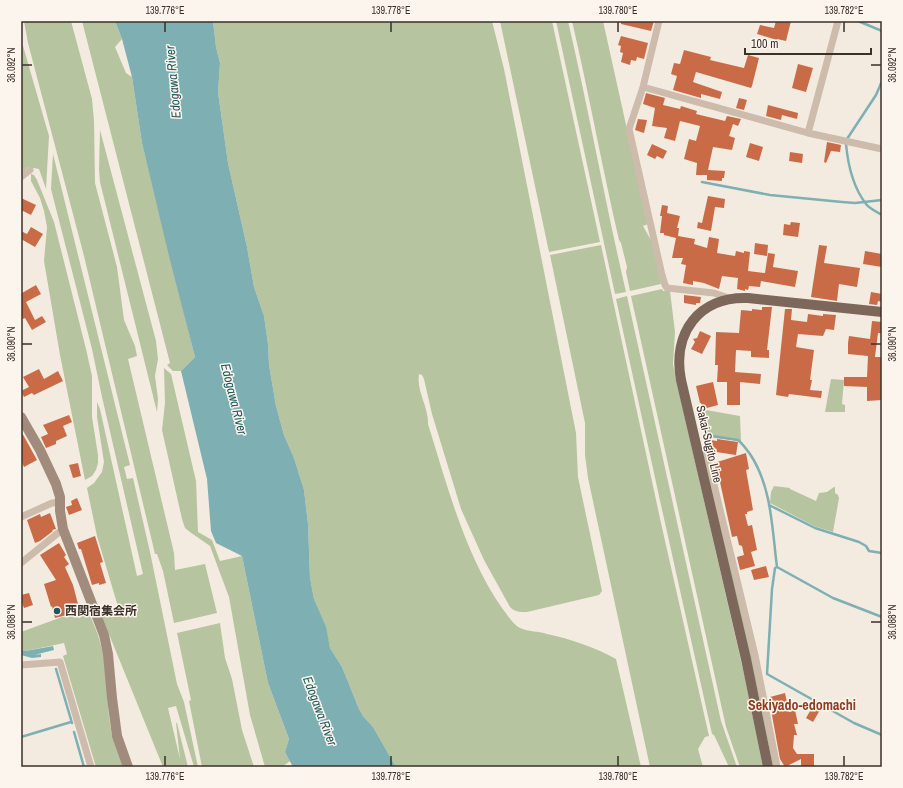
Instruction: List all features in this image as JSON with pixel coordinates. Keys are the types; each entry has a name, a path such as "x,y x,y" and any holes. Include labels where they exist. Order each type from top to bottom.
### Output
{"main road":[{"name":"Sakai-Sugito Line","path":"768,767 746,659 679,369 682,338 688,325 698,314 712,305 729,298 748,298 882,312"},
{"path":"21,417 40,450 53,477 60,497 63,529 104,635 108,654 112,704 117,736 128,767"}],"street":[{"path":"659,21 642,87 629,129 665,285 667,288 714,293 729,298"},
{"path":"808,133 838,21"},
{"path":"642,87 808,133 882,149"},
{"path":"21,177 30,170"},
{"path":"697,452 706,457 710,468 755,655 777,767"},
{"path":"21,517 52,502 60,502"},
{"path":"21,563 63,529"},
{"path":"21,665 60,662 90,767"}],"green space":[{"path":"24,21 71,21 92,99 94,121 95,183 117,267 124,320 135,346 137,356 128,359 174,553 175,570 205,564 217,613 174,623 163,571 157,554 155,554 84,256 28,43"},
{"path":"82,21 115,21 122,39 115,47 126,73 132,77 142,143 195,357 181,371 173,371 167,365 170,363"},
{"path":"213,21 492,21 504,69 576,433 578,477 602,591 599,595 527,612 514,610 510,607 484,560 461,509 432,414 424,379 422,375 419,374 419,387 427,412 428,424 458,519 467,543 489,587 510,619 520,628 573,641 591,647 616,659 641,767 396,767 373,727 363,716 342,667 330,648 325,627 314,599 310,578 308,524 304,490 294,458 284,435 276,406 269,365 264,316 254,287 247,247 228,163 218,92 220,63 216,47"},
{"path":"500,21 552,21 600,242 549,252"},
{"path":"556,21 568,21 626,292 615,294"},
{"path":"572,21 603,21 648,224 643,226 652,242 661,284 630,291 626,272 627,267 619,240"},
{"path":"21,39 49,136 46,189 39,169 28,167 21,173"},
{"path":"100,130 156,341 158,359 155,376 158,399 157,412 100,182"},
{"path":"53,154 130,465 124,467 127,479 133,478 177,684 184,702 198,767 194,767 176,706 168,708 180,759 176,723 188,767 163,767 102,617 119,610 97,536 87,488 94,483 102,472 104,462 97,417 97,402 100,409 137,576 143,574 92,349 51,189"},
{"path":"31,174 34,175 37,180 54,222 92,376 92,417 98,463 92,476 85,480 60,355 44,261 47,227 40,198 31,181"},
{"path":"601,245 709,736 705,737 698,749 703,767 650,767 588,478 585,455 585,423 550,255"},
{"path":"662,289 663,291 670,291 675,332 673,364 675,375 744,674 763,767 740,767 726,727 631,296"},
{"path":"627,296 721,721 737,767 729,767 714,735 712,734 616,299"},
{"path":"164,368 171,374 196,481 198,532 212,540 220,561 242,556 268,683 289,739 285,752 290,761 282,767 265,767 250,715 229,597 210,546 185,528 182,519 162,430 165,403"},
{"path":"831,379 844,380 842,404 845,405 845,412 825,412"},
{"path":"700,409 740,416 741,441 707,437"},
{"path":"705,461 758,678 776,767 773,767 760,702"},
{"path":"774,486 790,488 816,501 819,493 827,492 835,487 835,493 839,498 833,532 814,526 770,503 771,492"},
{"path":"90,615 98,635 104,657 112,736 123,767 96,767 63,656 67,654 64,643 26,651 21,650 21,632 62,617"},
{"path":"220,623 225,658 232,679 242,730 254,767 202,767 189,701 191,700 177,633"}],"water":[{"name":"Edogawa River","path":"115,21 213,21 216,47 220,63 218,92 228,163 247,247 254,287 264,316 269,365 276,406 284,435 294,458 304,490 308,524 310,578 314,599 326,627 330,648 342,667 359,709 373,727 396,767 293,767 285,752 289,739 268,683 242,556 216,543 211,531 207,479 181,371 195,357 142,143 132,77 122,39"},
{"path":"53,646 54,650 34,655 41,654 41,657 32,658 21,655 21,650 26,651"}],"building":[{"path":"621,21 654,21 651,31 621,24"},
{"path":"776,21 791,21 786,41 757,34 760,25 774,28"},
{"path":"621,36 648,43 644,59 637,57 636,61 631,60 630,65 621,62 623,53 620,52 621,46 618,45"},
{"path":"684,50 711,57 710,60 744,68 748,55 759,58 751,88 696,72 693,82 722,92 720,99 701,94 701,98 673,90 677,76 671,74 674,63 680,64"},
{"path":"798,64 813,68 806,92 792,88"},
{"path":"646,93 665,98 663,105 680,109 681,106 697,111 696,114 725,121 727,116 741,119 738,126 733,124 729,136 735,138 732,150 713,147 708,170 725,171 722,181 707,180 707,175 696,175 697,163 684,159 689,139 696,141 700,126 680,121 675,141 664,138 667,128 652,126 655,108 643,104"},
{"path":"739,98 747,100 744,110 736,108"},
{"path":"768,105 798,113 797,119 782,115 781,120 766,116"},
{"path":"638,119 647,120 644,133 635,130"},
{"path":"827,142 841,145 840,152 831,151 826,163 824,162"},
{"path":"750,143 763,147 759,161 746,157"},
{"path":"652,144 667,151 663,159 657,156 655,159 647,155"},
{"path":"790,152 803,154 802,163 789,161"},
{"path":"708,196 725,199 724,208 715,207 711,231 697,228 698,222 702,223"},
{"path":"21,198 36,205 31,215 21,210"},
{"path":"662,205 668,206 667,213 680,216 677,228 679,228 678,236 695,239 694,244 707,248 709,237 719,239 717,253 735,256 736,251 744,253 744,251 750,252 748,271 765,273 768,253 775,254 773,267 798,271 795,287 761,281 760,287 749,286 748,290 745,289 745,291 737,289 738,278 722,276 719,289 704,283 693,281 693,285 683,283 686,265 681,264 683,258 672,258 676,238 660,233 662,216 660,216"},
{"path":"791,222 800,223 798,237 783,235 784,224 790,225"},
{"path":"31,227 43,234 35,247 21,239 21,231 27,234"},
{"path":"755,243 768,245 767,256 754,254"},
{"path":"819,245 827,246 824,263 860,268 857,287 839,284 837,301 811,297"},
{"path":"865,251 882,254 882,267 863,264"},
{"path":"36,285 41,294 26,302 35,320 42,316 46,322 32,330 21,314 21,292 22,293"},
{"path":"871,292 882,294 882,302 878,301 877,305 869,304"},
{"path":"684,295 701,297 700,303 696,303 696,305 684,303"},
{"path":"762,307 772,307 767,350 769,350 769,358 751,357 751,351 736,350 735,372 761,374 760,384 740,382 740,405 727,405 727,382 717,382 718,365 715,365 716,332 739,333 741,310 762,310"},
{"path":"785,309 792,309 791,320 807,322 808,314 823,316 823,314 836,315 834,330 826,329 823,336 798,334 796,347 814,350 810,390 822,391 821,398 789,394 788,397 776,395"},
{"path":"872,321 882,322 882,333 878,333 875,357 882,357 882,400 867,401 867,387 844,386 844,377 867,377 868,356 848,354 848,343 849,336 870,339"},
{"path":"700,331 711,336 702,354 691,349 695,342 693,339 697,338"},
{"path":"39,369 44,379 58,371 63,381 34,395 32,393 24,397 21,391 29,387 23,377"},
{"path":"713,382 718,405 703,409 696,386"},
{"path":"69,415 72,422 63,426 67,436 56,441 56,444 46,448 41,437 48,434 43,425"},
{"path":"21,431 37,460 24,467 21,460"},
{"path":"717,439 738,442 736,455 710,450 710,440 717,441"},
{"path":"746,453 749,469 746,470 753,510 745,514 748,526 752,525 757,550 751,552 755,566 740,570 737,557 744,555 742,546 739,545 737,536 732,537 718,473 717,474 714,463"},
{"path":"78,463 81,476 73,478 69,465"},
{"path":"77,498 82,510 69,515 66,507 72,505 71,501"},
{"path":"50,513 56,529 52,530 53,531 40,541 35,543 27,520 40,514 41,517"},
{"path":"95,536 103,562 100,563 106,583 99,585 99,583 92,585 81,549 79,549 77,543"},
{"path":"59,543 66,555 64,557 69,564 65,567 73,585 78,604 85,604 86,614 67,615 55,618 44,584 56,580 40,555"},
{"path":"766,566 769,577 754,580 751,570"},
{"path":"29,593 33,605 24,608 21,595"},
{"path":"785,693 789,712 795,710 798,724 794,724 797,735 794,735 793,748 797,754 814,754 814,766 801,766 801,759 785,767 780,759 769,699 771,698 770,697"},
{"path":"813,706 820,710 813,722 806,718"}],"waterway":[{"path":"858,21 882,31"},
{"path":"847,139 876,95 882,81"},
{"path":"846,144 848,160 854,183 861,197 868,206 882,215"},
{"path":"702,182 770,195 855,203 882,200"},
{"path":"705,435 738,440 750,454 763,480 767,494 777,567 833,598 882,617"},
{"path":"769,505 815,528 859,542 866,546 869,551 882,553"},
{"path":"777,567 775,568 772,589 767,674 854,723 882,735"},
{"path":"56,669 72,723"},
{"path":"21,737 71,722"},
{"path":"74,732 84,767"}],"place":[{"name":"西関宿集会所","path":"57,611"}],"district":[{"name":"Sekiyado-edomachi","path":"802,705"}]}
